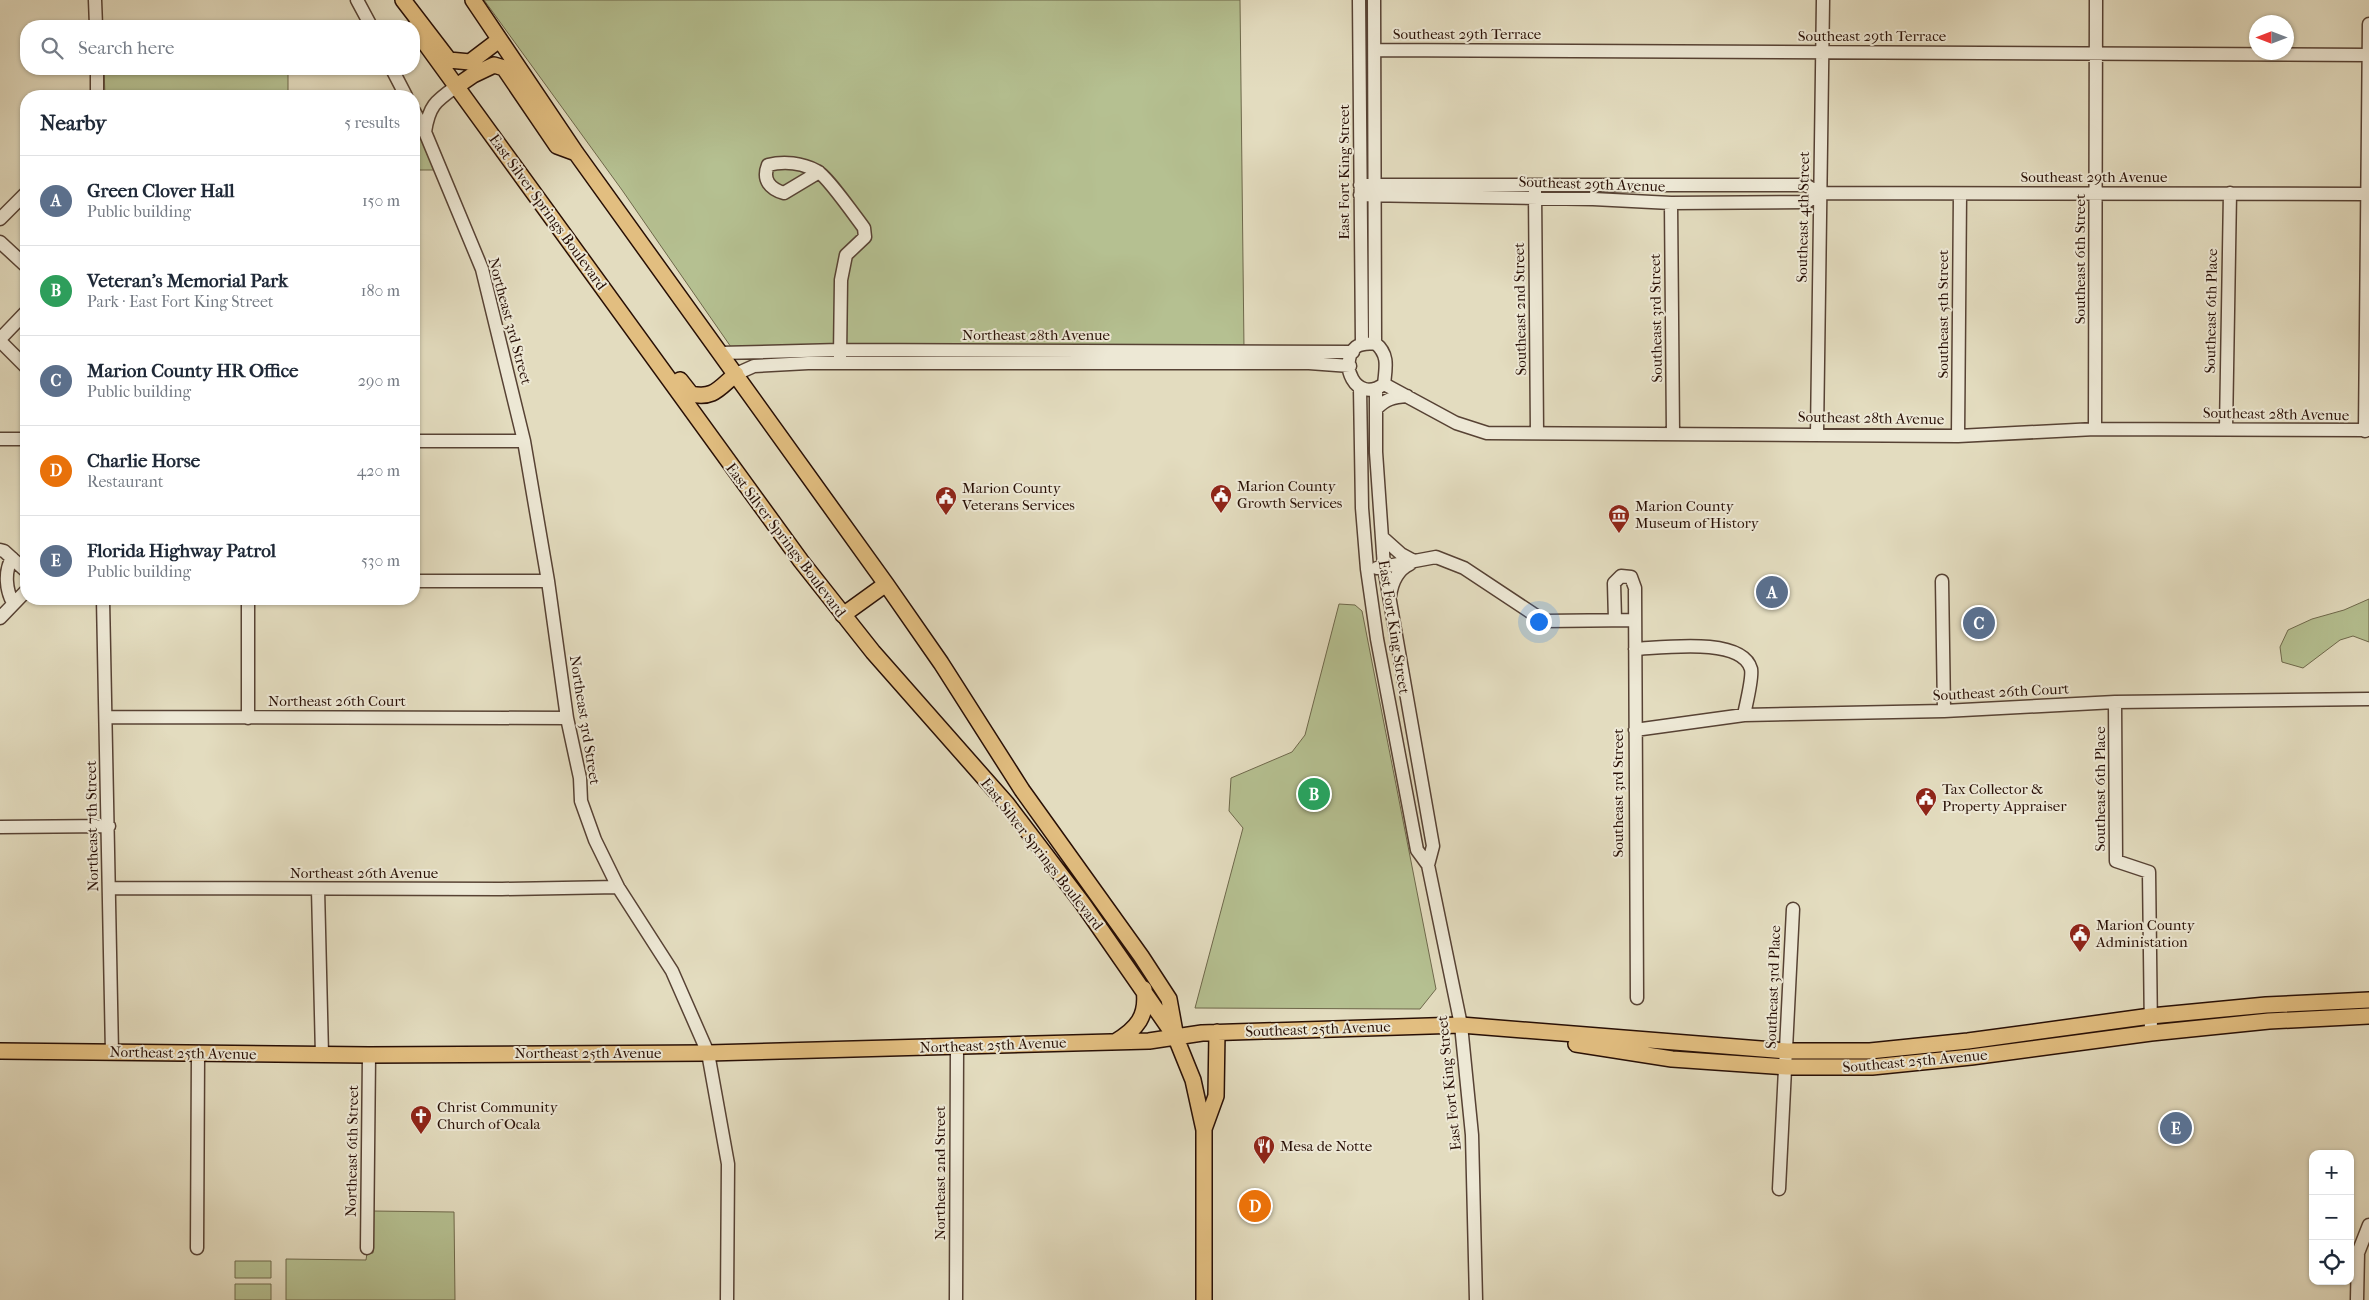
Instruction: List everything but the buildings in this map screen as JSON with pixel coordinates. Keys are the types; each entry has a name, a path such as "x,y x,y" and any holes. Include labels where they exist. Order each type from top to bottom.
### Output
{"main road":[{"name":"East Silver Springs Boulevard","path":"393,0 408,20"},
{"path":"403,0 418,20"},
{"name":"East Silver Springs Boulevard","path":"473,0 576,153 941,662 1022,790 1141,956 1169,999 1176,1038"},
{"path":"420,22 449,60 470,62 500,40"},
{"name":"East Silver Springs Boulevard","path":"420,36 734,470 843,615 904,689 1007,804 1144,989 1176,1038 1193,1080 1204,1130 1204,1300"},
{"path":"457,86 494,65 504,68 557,146 576,153"},
{"path":"603,287 621,299 691,394 711,395 736,374"},
{"path":"843,615 886,584"},
{"path":"1113,1042 1136,1028 1143,1014 1146,1000 1144,989"},
{"name":"Southeast 25th Avenue","path":"1176,1038 1217,1032 1461,1025 1787,1050 1880,1050 1968,1041 2151,1016 2266,1005 2369,1000"},
{"name":"Southeast 25th Avenue","path":"1461,1025 1672,1059 1787,1067 1872,1067 1971,1057 2151,1033 2269,1021 2369,1016"},
{"path":"1204,1130 1216,1096 1217,1032"},
{"name":"Northeast 25th Avenue","path":"0,1051 322,1055 708,1053 1113,1042 1176,1038"}],"street":[{"path":"95,0 96,20"},
{"path":"357,0 368,20"},
{"name":"East Fort King Street","path":"1357,348 1360,190 1359,0"},
{"name":"East Fort King Street","path":"1374,0 1375,343"},
{"name":"Southeast 4th Street","path":"1816,434 1823,0"},
{"name":"Southeast 6th Street","path":"2095,429 2096,0"},
{"path":"2367,431 2369,24"},
{"name":"Southeast 29th Terrace","path":"1375,50 2369,55"},
{"path":"97,75 97,90"},
{"path":"395,75 403,90"},
{"path":"425,132 428,114 435,102 457,86"},
{"name":"Northeast 3rd Street","path":"420,122 482,269 524,441 548,581 567,718 580,778 581,801 595,840 618,887 672,971 708,1053 728,1164 727,1300"},
{"path":"819,172 864,228 865,237 846,255 841,280 840,363"},
{"name":"Southeast 29th Avenue","path":"1376,191 1535,184 1806,185 1819,193 2369,194"},
{"name":"Southeast 2nd Street","path":"1535,184 1537,433"},
{"name":"Southeast 29th Avenue","path":"1360,190 1671,203 1807,202 1819,193"},
{"name":"Southeast 6th Place","path":"2226,429 2230,193"},
{"name":"Southeast 5th Street","path":"1958,436 1960,194"},
{"path":"0,219 20,199"},
{"name":"Southeast 3rd Street","path":"1671,203 1673,433"},
{"path":"0,242 20,260"},
{"path":"20,318 0,340 20,361"},
{"path":"1375,343 1383,349 1387,361 1380,387 1364,390 1351,378 1350,366 1357,348 1375,343"},
{"name":"Northeast 28th Avenue","path":"720,353 840,350 1357,348"},
{"name":"Northeast 28th Avenue","path":"736,374 754,366 840,363 1309,363 1350,366"},
{"name":"East Fort King Street","path":"1380,387 1376,409 1376,452 1384,567 1433,846 1428,865"},
{"name":"Southeast 28th Avenue","path":"1380,387 1407,396 1456,422 1487,433 1958,436 2095,429 2367,431"},
{"name":"East Fort King Street","path":"1360,388 1362,500 1368,568 1379,649 1417,850 1428,865 1461,1025 1472,1135 1476,1300"},
{"path":"1376,409 1385,401 1395,397 1407,396"},
{"path":"0,439 20,439"},
{"path":"420,441 524,441"},
{"path":"1382,537 1401,554 1414,561"},
{"path":"0,550 20,565"},
{"path":"1368,568 1384,567 1436,557 1464,568 1544,621 1634,620"},
{"path":"12,558 8,564 7,584 8,595 13,603"},
{"path":"1389,602 1392,587 1399,572 1414,561"},
{"name":"Southeast 3rd Street","path":"1615,620 1614,583 1621,576 1631,577 1634,588 1635,649 1637,998"},
{"path":"420,581 548,581"},
{"path":"1942,581 1944,711"},
{"path":"0,618 20,597"},
{"name":"Northeast 7th Street","path":"103,605 112,1053"},
{"path":"248,605 248,718"},
{"path":"1635,649 1710,646 1731,651 1746,658 1752,670 1744,715"},
{"name":"Southeast 26th Court","path":"1635,730 1744,715 1944,711 2115,702 2369,699"},
{"name":"Southeast 6th Place","path":"2115,702 2116,861 2149,872 2151,1033"},
{"name":"Northeast 26th Court","path":"106,716 567,718"},
{"path":"0,827 109,826"},
{"name":"Northeast 26th Avenue","path":"110,888 502,890 618,887"},
{"path":"318,889 322,1055"},
{"name":"Southeast 3rd Place","path":"1779,1189 1787,1067 1793,909"},
{"name":"Northeast 2nd Street","path":"956,1300 957,1047"},
{"path":"197,1248 198,1054"},
{"name":"Northeast 6th Street","path":"367,1248 369,1055"},
{"path":"2356,1300 2358,1253 2369,1225"}],"green space":[{"path":"484,0 1240,0 1244,349 731,347 622,190"},
{"path":"104,75 288,75 288,90 105,90"},
{"path":"420,136 434,170 420,170"},
{"path":"2369,599 2369,642 2353,636 2340,640 2303,668 2282,662 2280,647 2288,630 2312,619 2344,610"},
{"path":"1339,604 1355,605 1362,611 1436,989 1420,1009 1195,1008 1243,828 1229,811 1231,778 1292,752 1305,735"},
{"path":"373,1211 454,1212 455,1300 286,1300 286,1259 366,1260 367,1253 373,1253"},
{"path":"235,1261 271,1261 271,1278 235,1278"},
{"path":"235,1284 271,1284 271,1300 235,1300"}],"place":[{"name":"Marion County Growth Services","path":"1221,514"},
{"name":"Marion County Veterans Services","path":"946,516"},
{"name":"Marion County Museum of History","path":"1619,534"},
{"name":"Green Clover Hall","path":"1772,592"},
{"name":"Marion County HR Office","path":"1979,623"},
{"name":"Veteran's Memorial Park","path":"1314,794"},
{"name":"Tax Collector & Property Appraiser","path":"1926,817"},
{"name":"Marion County Administation","path":"2080,953"},
{"name":"Florida Highway Patrol","path":"2176,1128"},
{"name":"Christ Community Church of Ocala","path":"421,1135"},
{"name":"Mesa de Notte","path":"1264,1165"},
{"name":"Charlie Horse","path":"1255,1206"}]}
